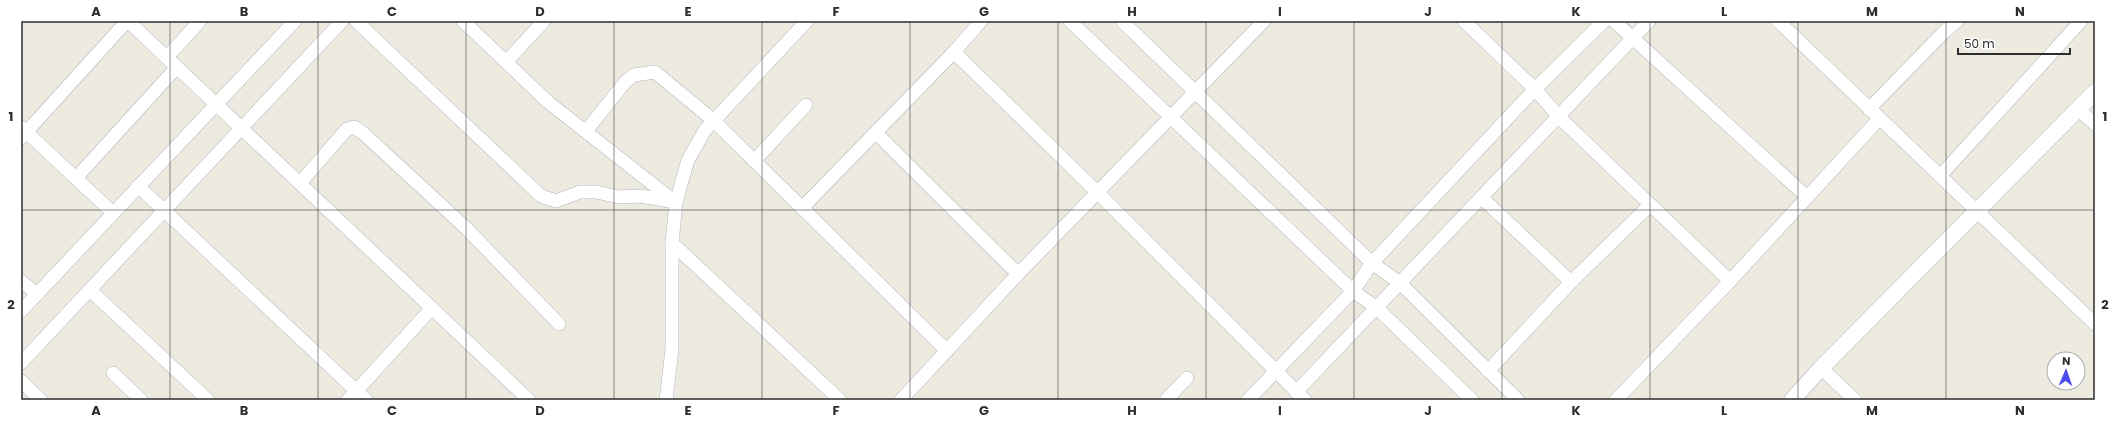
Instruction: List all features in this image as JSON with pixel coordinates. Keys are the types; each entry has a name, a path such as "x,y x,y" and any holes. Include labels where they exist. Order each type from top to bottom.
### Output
{"street":[{"path":"113,213 76,178 23,132 127,21 167,57 529,400"},
{"path":"167,57 200,21"},
{"path":"21,311 295,21"},
{"path":"21,363 91,291 342,21"},
{"path":"356,21 541,196 556,201 580,192 596,192 619,196 640,196 676,202"},
{"path":"462,21 548,102 586,130 626,165 676,202"},
{"path":"506,62 544,21"},
{"path":"666,400 672,350 672,243 676,202 688,160 705,130 713,120 807,21"},
{"path":"802,208 954,52 981,21"},
{"path":"1070,21 1353,291 1377,308 1472,400"},
{"path":"1122,21 1372,263 1400,283 1518,400"},
{"path":"900,400 1018,274 1264,21"},
{"path":"1464,21 1535,90 1559,117 1730,281"},
{"path":"1248,400 1353,291 1372,263 1535,90 1604,21"},
{"path":"1614,21 1807,197"},
{"path":"954,52 1098,193 1276,370 1300,396 1400,283 1649,21"},
{"path":"1778,21 2095,324"},
{"path":"1869,109 1943,33 1957,21"},
{"path":"1940,176 2081,21"},
{"path":"76,178 177,67"},
{"path":"586,130 626,81 634,75 655,72 713,120 947,351"},
{"path":"1792,400 1821,368 1977,210 2079,110 2095,92"},
{"path":"754,161 806,105"},
{"path":"2079,110 2095,124"},
{"path":"1616,400 1730,281 1879,119"},
{"path":"300,183 347,129 354,127 363,133 466,228 559,324"},
{"path":"876,133 1018,274"},
{"path":"138,186 357,397 432,308"},
{"path":"1482,198 1571,282"},
{"path":"1488,371 1571,282 1650,205"},
{"path":"672,243 840,400"},
{"path":"21,281 37,294"},
{"path":"91,291 208,400"},
{"path":"1821,368 1855,400"},
{"path":"113,374 140,400"},
{"path":"1166,400 1188,378"},
{"path":"21,381 41,400"}]}
